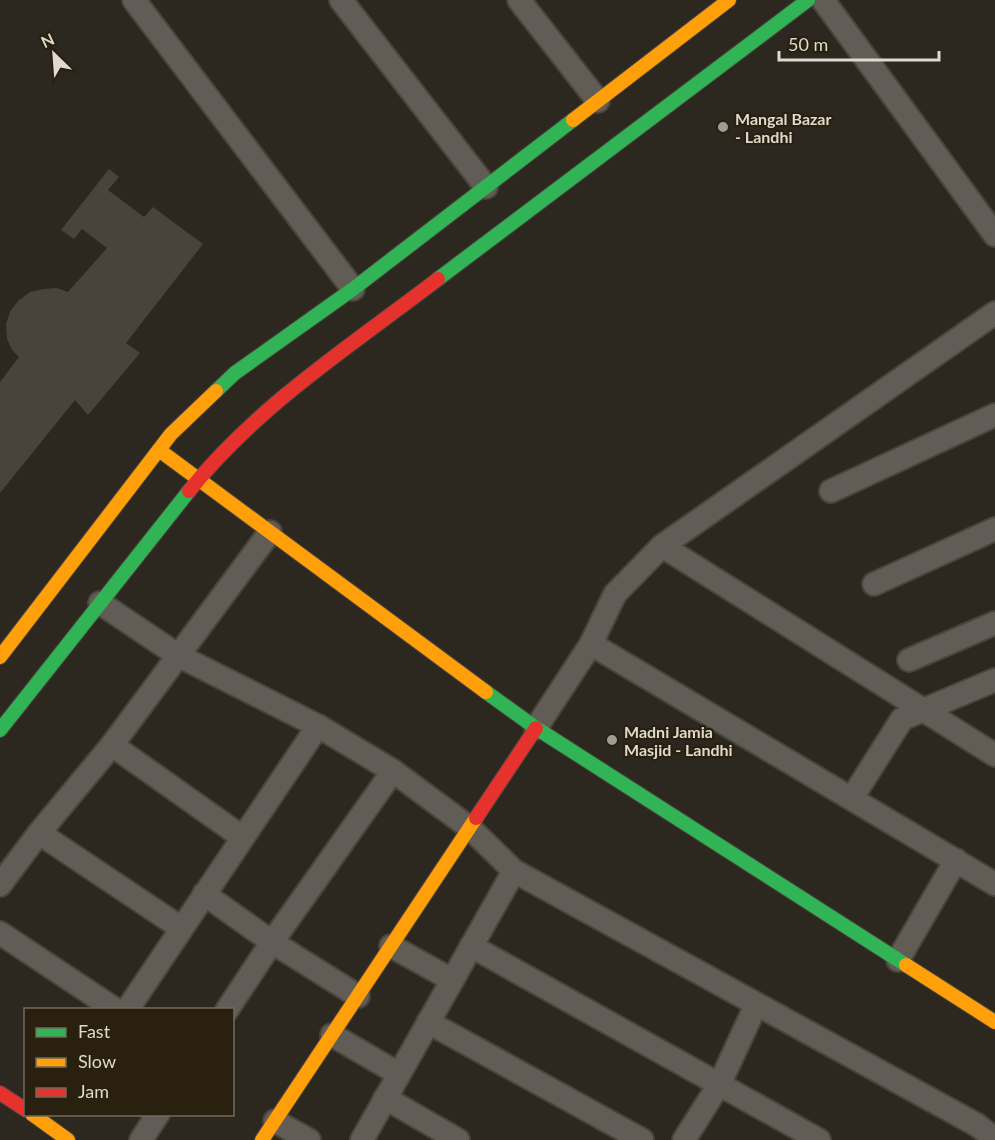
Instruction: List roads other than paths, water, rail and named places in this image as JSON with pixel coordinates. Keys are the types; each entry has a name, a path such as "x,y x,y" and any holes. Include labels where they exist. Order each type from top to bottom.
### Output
{"street":[{"path":"135,0 353,289"},
{"path":"341,0 486,187"},
{"path":"519,0 597,101"},
{"path":"0,730 212,463 267,409 808,0"},
{"path":"823,0 995,236"},
{"path":"0,657 171,434 235,373 353,289 486,187 597,101 715,4"},
{"path":"262,1140 591,644 615,594 662,546 995,313"},
{"path":"831,491 995,415"},
{"path":"159,450 536,728 995,1022"},
{"path":"874,584 995,529"},
{"path":"0,885 39,833 112,745 270,532"},
{"path":"662,546 995,754"},
{"path":"100,603 179,656 318,726 393,771 470,828 514,871 977,1125 995,1139"},
{"path":"909,660 995,623"},
{"path":"591,644 995,884"},
{"path":"852,798 902,719 995,680"},
{"path":"128,1008 318,726"},
{"path":"112,745 242,837"},
{"path":"228,1008 393,771"},
{"path":"39,833 181,928"},
{"path":"898,960 956,860"},
{"path":"362,1140 514,871"},
{"path":"204,894 272,942 358,996"},
{"path":"0,933 113,1008"},
{"path":"391,946 452,980"},
{"path":"471,946 819,1140"},
{"path":"684,1140 720,1083 756,1005"},
{"path":"428,1022 642,1140"},
{"path":"332,1035 399,1074"},
{"path":"0,1093 24,1109"},
{"path":"386,1098 458,1140"},
{"path":"141,1140 157,1116"},
{"path":"275,1121 309,1140"},
{"path":"44,1124 68,1140"}],"place":[{"name":"Mangal Bazar - Landhi","path":"723,127"},
{"name":"Madni Jamia Masjid - Landhi","path":"612,740"}]}
